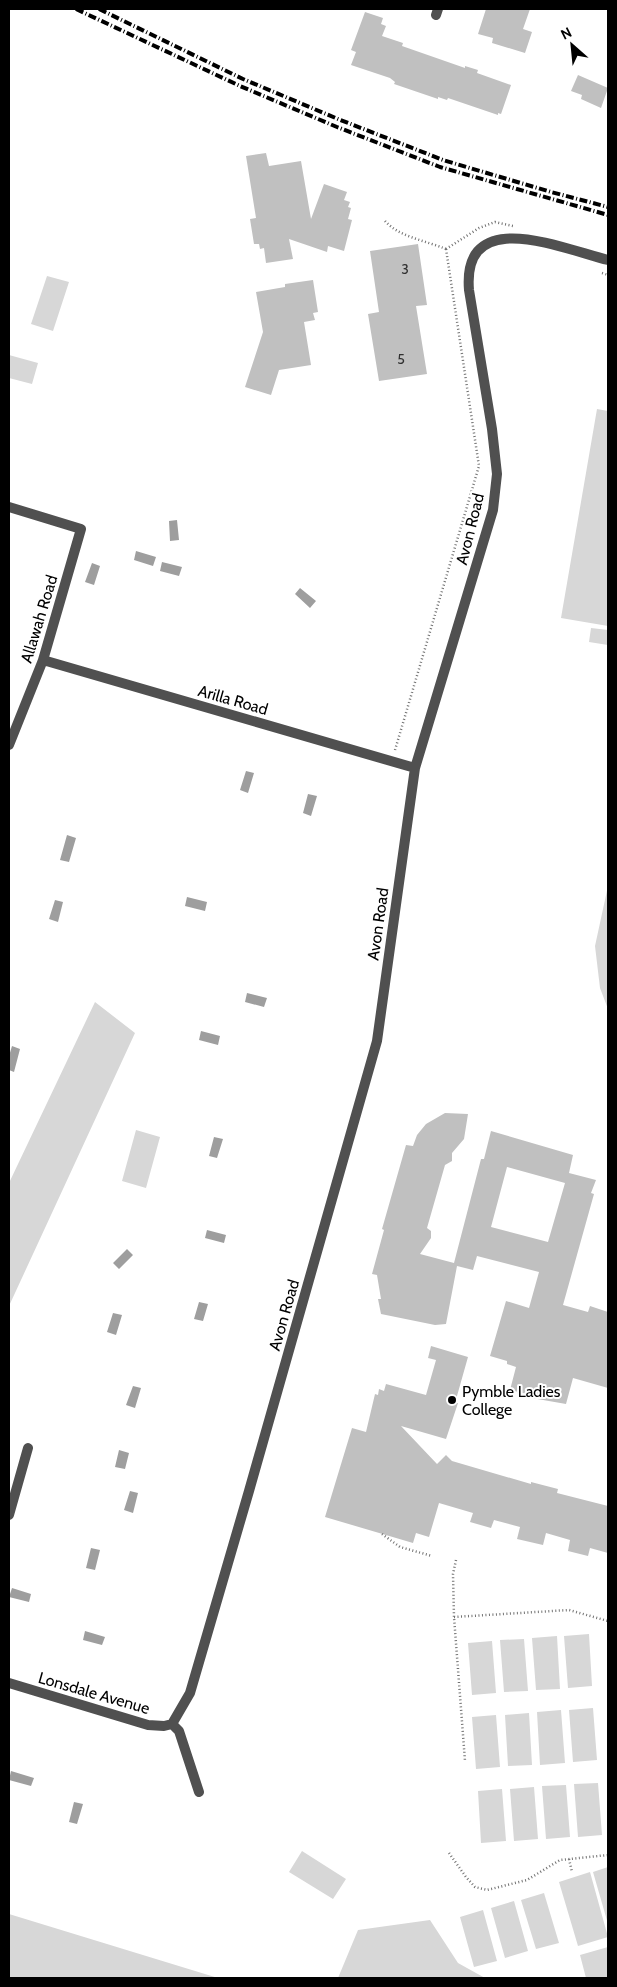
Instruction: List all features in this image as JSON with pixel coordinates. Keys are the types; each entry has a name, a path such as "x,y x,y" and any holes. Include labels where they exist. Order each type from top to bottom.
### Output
{"street":[{"name":"Avon Road","path":"172,1724 190,1694 377,1041 415,768 493,510 497,474 492,429 468,290 468,271 471,262 482,246 500,238 518,238 551,244 608,260"},
{"name":"Allawah Road","path":"9,506 81,529 43,660 9,745"},
{"name":"Arilla Road","path":"43,660 415,768"},
{"path":"9,1515 28,1448"},
{"name":"Lonsdale Avenue","path":"9,1683 148,1725 164,1726 172,1724"},
{"path":"172,1724 179,1731 198,1792"}],"path":[{"path":"385,221 390,227 403,233 446,248 479,466 395,751"},
{"path":"382,1534 400,1547 432,1556"},
{"path":"456,1560 453,1574 454,1617 465,1760"},
{"path":"454,1617 569,1610 608,1622"},
{"path":"449,1853 475,1887 487,1890 526,1880 560,1860 608,1855"},
{"path":"569,1859 572,1872"}],"shaded area":[{"path":"47,276 69,282 53,331 31,324"},
{"path":"9,355 38,363 32,384 9,378"},
{"path":"597,409 608,411 608,626 561,618"},
{"path":"177,520 179,540 170,541 169,521"},
{"path":"136,551 156,557 153,566 134,560"},
{"path":"162,562 182,567 179,576 160,571"},
{"path":"92,563 100,566 94,585 85,582"},
{"path":"300,588 316,601 310,608 295,594"},
{"path":"591,628 608,630 608,645 589,642"},
{"path":"246,771 254,773 248,793 240,790"},
{"path":"308,794 317,796 311,816 303,813"},
{"path":"67,835 76,838 69,862 60,860"},
{"path":"608,886 608,1009 600,988 595,946"},
{"path":"187,897 207,902 205,911 185,906"},
{"path":"55,900 63,902 58,922 49,919"},
{"path":"247,993 267,998 264,1007 245,1002"},
{"path":"95,1002 135,1033 9,1306 9,1183"},
{"path":"201,1031 220,1036 218,1045 199,1040"},
{"path":"12,1046 20,1049 14,1072 9,1070 9,1056"},
{"path":"136,1130 160,1137 146,1188 122,1181"},
{"path":"214,1137 223,1139 217,1158 209,1156"},
{"path":"207,1230 226,1235 224,1243 205,1238"},
{"path":"127,1249 133,1255 119,1269 113,1263"},
{"path":"199,1302 208,1304 203,1321 194,1319"},
{"path":"113,1313 122,1315 116,1335 107,1332"},
{"path":"133,1386 141,1388 135,1408 126,1405"},
{"path":"119,1450 129,1453 125,1469 115,1467"},
{"path":"130,1491 138,1493 133,1513 124,1510"},
{"path":"91,1548 100,1550 95,1570 86,1568"},
{"path":"12,1588 31,1594 29,1602 9,1597"},
{"path":"85,1631 105,1637 102,1645 83,1640"},
{"path":"589,1634 592,1686 568,1688 564,1636"},
{"path":"557,1636 560,1689 536,1690 532,1638"},
{"path":"524,1639 528,1691 504,1692 500,1640"},
{"path":"492,1641 496,1693 472,1695 468,1643"},
{"path":"593,1708 597,1760 573,1762 569,1710"},
{"path":"561,1710 565,1763 540,1765 537,1712"},
{"path":"529,1713 532,1765 508,1766 505,1715"},
{"path":"496,1715 500,1767 476,1769 472,1717"},
{"path":"11,1771 34,1778 31,1786 9,1780"},
{"path":"598,1783 602,1835 578,1837 574,1784"},
{"path":"566,1785 570,1837 546,1839 542,1786"},
{"path":"534,1787 538,1839 514,1841 510,1789"},
{"path":"502,1789 506,1841 481,1843 478,1791"},
{"path":"74,1802 83,1804 77,1824 69,1822"},
{"path":"302,1851 346,1879 333,1899 289,1872"},
{"path":"608,1867 608,1924 593,1872"},
{"path":"590,1872 608,1937 578,1946 559,1882"},
{"path":"544,1893 559,1943 536,1949 521,1900"},
{"path":"514,1901 528,1951 505,1958 491,1908"},
{"path":"483,1910 497,1961 474,1967 460,1917"},
{"path":"9,1914 218,1978 9,1978"},
{"path":"430,1920 458,1963 485,1978 338,1978 358,1930"},
{"path":"608,1947 608,1978 586,1978 580,1955"}],"building":[{"path":"486,9 530,9 523,29 532,32 525,53 492,43 493,38 478,34"},
{"path":"365,12 383,18 381,24 386,26 382,36 403,43 402,46 465,68 465,66 478,70 477,73 511,85 501,114 498,113 498,115 448,98 447,100 438,97 438,99 394,84 395,82 390,78 351,65 356,52 351,50"},
{"path":"578,75 608,88 601,108 581,99 582,95 571,91"},
{"path":"266,153 269,166 301,161 311,219 324,184 347,192 344,200 350,202 348,207 351,208 348,219 352,220 344,251 328,246 327,252 289,239 293,259 266,263 264,248 260,249 259,244 254,244 250,219 256,218 246,156"},
{"path":"418,244 427,305 416,306 427,374 379,381 368,314 379,312 370,251"},
{"path":"313,280 318,312 313,313 315,320 304,322 311,365 279,370 271,395 245,387 263,332 256,292 285,287 285,284"},
{"path":"445,1113 468,1114 464,1139 452,1153 452,1161 445,1165 427,1228 431,1231 431,1238 420,1254 454,1263 481,1159 484,1159 491,1131 573,1155 569,1173 596,1180 591,1193 594,1194 563,1305 588,1312 590,1306 608,1312 608,1388 573,1378 566,1404 526,1397 527,1394 510,1390 516,1367 507,1364 507,1361 490,1356 506,1301 529,1308 539,1272 477,1256 473,1270 457,1266 446,1324 435,1325 381,1314 378,1299 381,1299 377,1275 372,1274 384,1230 382,1229 406,1145 413,1146 417,1135 426,1124","holes":["507,1167 565,1183 548,1242 491,1227"]},
{"path":"431,1346 468,1357 455,1403 458,1403 446,1439 401,1426 437,1464 446,1455 452,1461 531,1484 531,1482 558,1489 557,1493 608,1506 608,1553 590,1548 588,1556 568,1551 570,1540 546,1533 543,1545 517,1539 520,1527 494,1520 491,1528 470,1522 473,1513 439,1503 429,1537 416,1533 413,1543 325,1517 352,1428 366,1432 375,1394 378,1395 379,1389 384,1391 386,1384 426,1395 436,1360 428,1358"}],"railway":[{"path":"76,9 240,86 337,127 440,167 608,215"},
{"path":"99,9 243,79 443,160 608,207"}],"place":[{"name":"Pymble Ladies College","path":"452,1400"}]}
